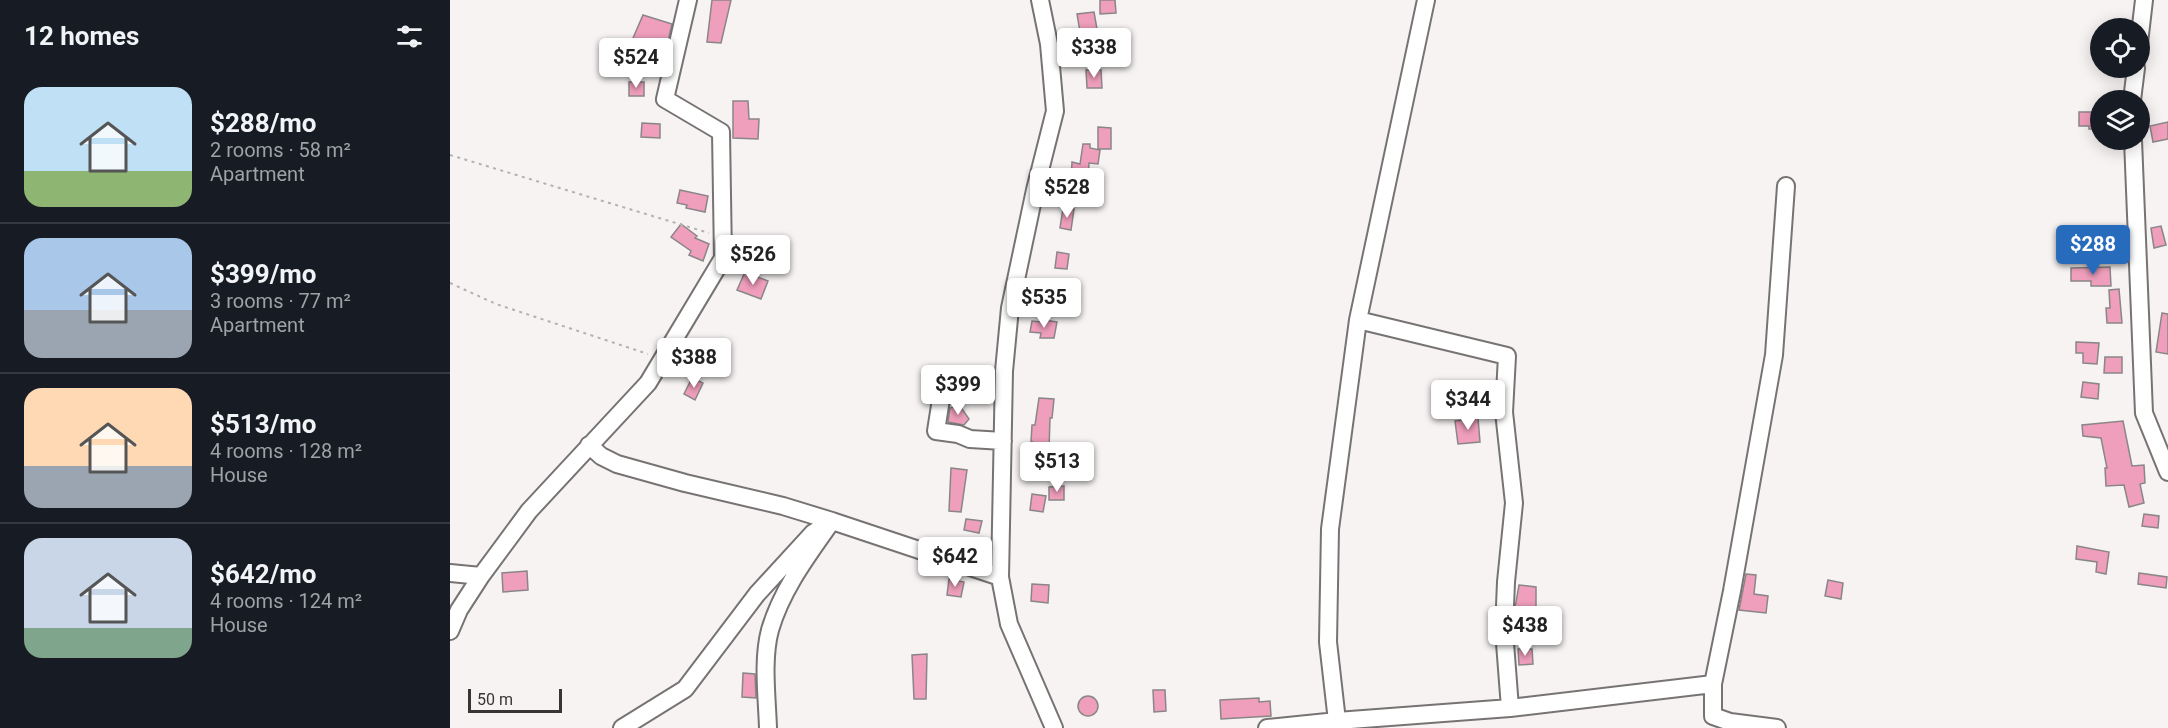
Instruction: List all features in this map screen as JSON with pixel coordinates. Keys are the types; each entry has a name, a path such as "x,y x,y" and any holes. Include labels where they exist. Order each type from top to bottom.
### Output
{"street":[{"path":"450,631 459,610 481,576 529,511 648,382 723,258 721,132 665,99 688,0"},
{"path":"1040,0 1049,44 1055,111 1035,190 1010,308 1004,371 1000,577 1009,624 1054,728"},
{"path":"1337,722 1328,642 1330,529 1358,320 1426,0"},
{"path":"2142,18 2144,0"},
{"path":"2133,150 2144,413 2168,472"},
{"path":"1777,728 1712,722 1713,684 1774,355 1786,186"},
{"path":"1358,320 1508,356 1504,412 1514,503 1504,630 1510,708"},
{"path":"944,380 936,431 958,434 970,439 1003,441"},
{"path":"590,445 601,456 617,464 783,506 1000,577"},
{"path":"622,728 685,689 756,594 813,533 832,521"},
{"path":"768,728 767,656 770,631 795,573 832,521"},
{"path":"450,573 481,576"},
{"path":"1267,728 1510,708 1713,684"}],"path":[{"path":"450,155 723,238"},
{"path":"450,283 496,304 662,359"}],"building":[{"path":"712,0 731,0 721,43 707,42"},
{"path":"1100,0 1115,0 1116,13 1100,14"},
{"path":"1094,12 1097,29 1080,32 1077,14"},
{"path":"643,15 672,24 662,67 649,64 653,46 633,38"},
{"path":"1086,70 1101,70 1102,88 1087,88"},
{"path":"629,82 644,82 644,96 629,96"},
{"path":"733,101 748,101 749,119 759,119 758,139 733,138"},
{"path":"2079,112 2090,112 2090,129 2089,126 2079,126"},
{"path":"2168,122 2168,139 2153,142 2150,126"},
{"path":"642,123 660,124 660,138 641,137"},
{"path":"1098,127 1111,128 1111,149 1098,149"},
{"path":"1083,144 1090,144 1090,148 1100,150 1098,164 1089,163 1087,204 1070,203 1072,162 1080,164"},
{"path":"680,190 708,196 705,212 686,208 687,205 677,203"},
{"path":"1063,208 1074,209 1071,230 1060,228"},
{"path":"681,224 697,236 695,238 709,244 703,261 689,255 691,251 671,237"},
{"path":"2161,226 2166,245 2154,248 2151,228"},
{"path":"1057,252 1069,254 1067,269 1055,268"},
{"path":"2110,267 2111,286 2091,286 2091,281 2071,281 2071,268"},
{"path":"745,272 768,281 761,299 737,290"},
{"path":"2119,289 2122,323 2107,323 2106,308 2110,308 2109,290"},
{"path":"2162,313 2168,314 2168,354 2156,352"},
{"path":"1043,320 1057,322 1054,338 1040,338 1041,333 1030,332 1032,321 1042,322"},
{"path":"2076,342 2099,343 2097,364 2083,363 2083,353 2076,353"},
{"path":"2105,357 2122,357 2122,373 2104,373"},
{"path":"953,372 967,372 967,388 954,387"},
{"path":"692,378 703,383 695,400 684,394"},
{"path":"2083,382 2099,384 2098,399 2081,397"},
{"path":"1039,398 1054,399 1052,418 1050,418 1049,450 1070,454 1068,466 1049,463 1048,472 1032,470 1032,425 1035,425"},
{"path":"960,406 969,419 964,425 948,422 950,408"},
{"path":"1478,418 1480,442 1458,444 1455,421"},
{"path":"2123,421 2132,466 2144,465 2145,483 2140,484 2144,503 2129,507 2124,485 2106,486 2105,468 2107,468 2101,438 2083,436 2082,425"},
{"path":"951,468 967,470 961,512 949,511"},
{"path":"1064,486 1064,500 1049,500 1049,487"},
{"path":"1032,494 1046,496 1043,512 1030,510"},
{"path":"2144,514 2159,516 2158,528 2142,526"},
{"path":"966,519 982,521 979,533 964,530"},
{"path":"2077,546 2109,552 2106,574 2096,572 2097,562 2076,559"},
{"path":"527,571 528,590 503,592 502,573"},
{"path":"2139,573 2167,577 2166,588 2138,584"},
{"path":"1746,574 1756,575 1754,594 1768,596 1766,613 1739,610"},
{"path":"949,579 964,582 961,597 947,595"},
{"path":"1828,580 1843,583 1841,599 1825,596"},
{"path":"1032,584 1049,585 1048,603 1031,601"},
{"path":"1519,585 1536,587 1536,613 1523,613 1523,608 1515,608"},
{"path":"1518,649 1532,649 1533,664 1519,665"},
{"path":"927,654 926,699 914,699 912,655"},
{"path":"743,673 755,674 756,698 742,697"},
{"path":"1153,690 1165,690 1166,711 1154,712"},
{"path":"1084,696 1092,696 1098,702 1098,710 1092,716 1084,716 1078,710 1078,702"},
{"path":"1259,698 1259,702 1270,701 1271,716 1221,719 1220,700"}]}
